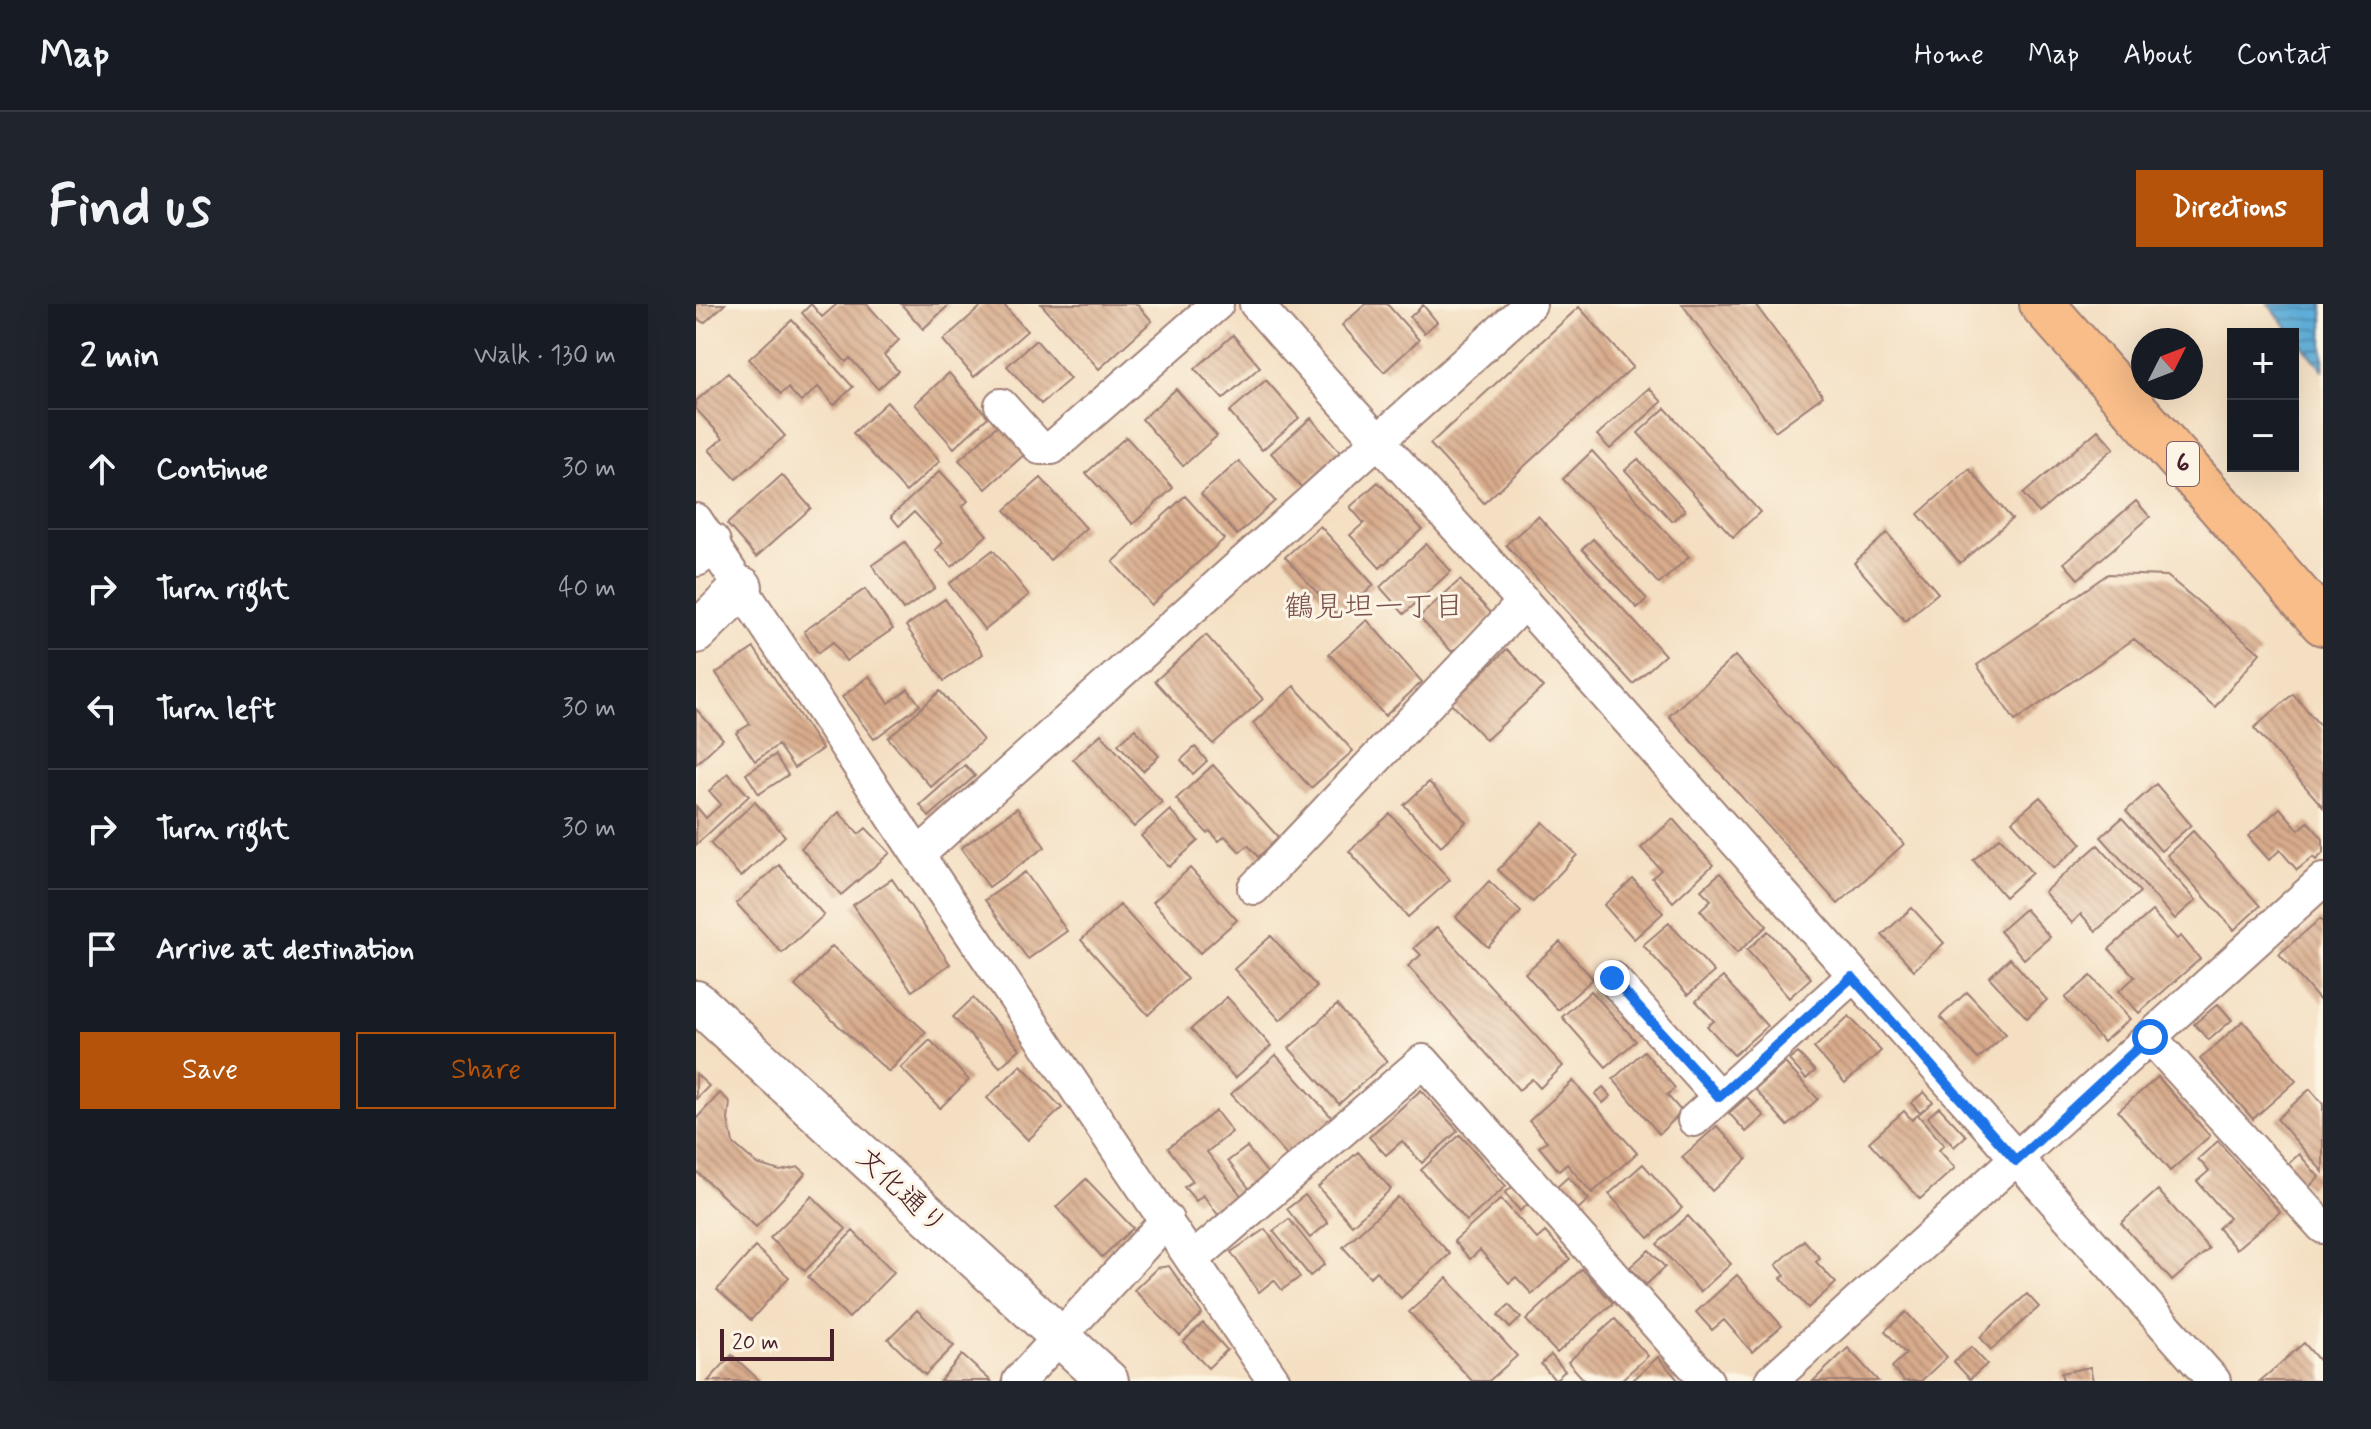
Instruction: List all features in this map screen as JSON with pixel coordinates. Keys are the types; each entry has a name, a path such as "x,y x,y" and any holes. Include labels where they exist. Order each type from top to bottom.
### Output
{"main road":[{"name":"6","path":"2042,304 2323,623"}],"street":[{"path":"1001,405 1040,448 1052,448 1217,304"},
{"path":"1256,304 2214,1381"},
{"path":"918,855 1530,304"},
{"path":"701,540 742,587 918,855 1274,1381"},
{"path":"696,633 742,587"},
{"path":"1254,888 1524,602"},
{"path":"1771,1381 2323,880"},
{"path":"1694,1120 1852,977"},
{"path":"1612,978 1719,1097"},
{"name":"文化通り","path":"696,1001 1108,1381"},
{"path":"2150,1037 2323,1227"},
{"path":"1193,1259 1423,1061 1707,1381"},
{"path":"1019,1381 1167,1220"}],"water":[{"path":"2268,304 2323,304 2323,370 2299,341 2299,328 2288,328"}],"building":[{"path":"696,304 725,304 704,323 696,318"},
{"path":"811,304 822,317 837,304 867,304 899,340 884,355 898,371 878,389 850,358 846,362 802,313"},
{"path":"901,304 950,304 923,329"},
{"path":"984,304 1003,304 1027,331 974,377 943,340"},
{"path":"1041,304 1137,304 1152,321 1099,369"},
{"path":"1366,304 1387,304 1419,340 1384,372 1342,325"},
{"path":"1682,304 1755,304 1823,396 1775,431"},
{"path":"1423,305 1437,322 1424,333 1410,317"},
{"path":"1579,307 1633,367 1484,503 1430,444"},
{"path":"792,320 853,387 834,405 818,387 801,402 788,388 781,394 749,359"},
{"path":"1233,335 1260,367 1223,399 1195,369"},
{"path":"1036,340 1070,379 1041,404 1007,366"},
{"path":"728,373 785,436 736,479 709,450 723,438 696,409 696,401"},
{"path":"949,373 988,417 954,448 915,404"},
{"path":"1266,380 1299,418 1262,450 1229,412"},
{"path":"1649,388 1662,402 1610,449 1597,435"},
{"path":"1176,389 1217,436 1183,466 1142,419"},
{"path":"887,402 940,461 906,492 853,433"},
{"path":"1665,408 1760,512 1733,537 1638,433"},
{"path":"1311,418 1340,452 1301,487 1271,453"},
{"path":"1000,423 1027,452 986,489 959,460"},
{"path":"2098,430 2114,448 2039,513 2023,494"},
{"path":"1126,437 1173,488 1133,524 1086,473"},
{"path":"1592,451 1689,557 1659,584 1563,479"},
{"path":"1638,459 1685,510 1672,521 1625,470"},
{"path":"1239,461 1275,501 1237,535 1201,494"},
{"path":"1969,469 2012,519 1960,563 1918,514"},
{"path":"940,471 968,501 962,507 987,535 952,567 935,550 943,543 914,512 899,526 891,516"},
{"path":"782,475 811,508 756,557 727,524"},
{"path":"1041,478 1086,528 1050,560 1005,510"},
{"path":"1378,482 1422,529 1380,568 1350,535 1364,523 1350,507"},
{"path":"1185,496 1224,539 1151,605 1113,562"},
{"path":"2136,501 2150,517 2078,579 2064,563"},
{"path":"1538,516 1665,655 1633,684 1506,545"},
{"path":"1320,526 1374,585 1339,617 1285,557"},
{"path":"1887,533 1938,593 1905,621 1854,563"},
{"path":"1593,539 1647,599 1637,608 1582,549"},
{"path":"905,542 935,588 903,610 872,565"},
{"path":"1426,544 1451,571 1404,614 1380,587"},
{"path":"993,550 1029,595 985,630 949,584"},
{"path":"2108,574 2167,576 2260,653 2215,707 2134,639 2015,721 1977,665"},
{"path":"1460,580 1493,615 1452,652 1419,617"},
{"path":"865,589 893,629 846,661 833,642 818,653 804,631"},
{"path":"945,599 983,654 944,681 906,626"},
{"path":"1367,620 1422,682 1385,716 1329,654"},
{"path":"1206,635 1263,699 1213,744 1155,681"},
{"path":"754,648 822,749 794,768 778,745 755,761 736,733 750,724 716,673"},
{"path":"1507,649 1543,687 1486,740 1451,703"},
{"path":"1735,656 1904,844 1838,904 1669,716"},
{"path":"869,676 889,703 908,689 920,705 874,739 842,697"},
{"path":"1294,686 1353,751 1311,788 1253,723"},
{"path":"940,691 983,740 931,787 888,738"},
{"path":"2293,694 2323,729 2323,807 2254,728"},
{"path":"696,709 723,739 696,764"},
{"path":"1135,729 1159,756 1143,771 1118,744"},
{"path":"1101,734 1162,802 1134,827 1073,759"},
{"path":"1195,747 1207,761 1193,774 1181,760"},
{"path":"775,755 788,775 759,794 746,774"},
{"path":"965,765 975,776 929,817 920,805"},
{"path":"1213,765 1279,838 1258,857 1248,845 1240,852 1225,836 1219,841 1210,831 1207,833 1176,799"},
{"path":"728,773 749,796 696,845 696,806 706,818 721,804 709,791"},
{"path":"1429,782 1466,822 1441,846 1404,805"},
{"path":"2156,784 2191,825 2161,851 2126,811"},
{"path":"2040,797 2082,844 2054,868 2012,821"},
{"path":"755,802 785,836 741,877 710,843"},
{"path":"1017,808 1045,847 989,887 961,848"},
{"path":"2280,808 2299,830 2308,822 2323,839 2323,853 2297,870 2280,850 2269,860 2248,836"},
{"path":"1170,810 1198,841 1169,867 1141,836"},
{"path":"839,812 859,834 866,828 890,853 841,895 801,848"},
{"path":"1390,814 1450,880 1408,917 1349,851"},
{"path":"2122,818 2196,900 2175,919 2101,837"},
{"path":"1673,819 1713,865 1673,902 1652,878 1661,870 1641,848"},
{"path":"1543,822 1577,855 1533,902 1498,870"},
{"path":"2193,831 2260,906 2234,930 2167,855"},
{"path":"2000,837 2032,873 2005,897 1973,860"},
{"path":"2098,845 2140,892 2096,931 2081,914 2072,923 2044,892"},
{"path":"779,865 824,915 782,953 736,903"},
{"path":"1190,868 1237,920 1200,953 1153,902"},
{"path":"1025,872 1067,931 1028,959 985,900"},
{"path":"1720,873 1767,926 1737,953 1700,910 1711,900 1701,890"},
{"path":"892,879 950,964 912,991 853,905"},
{"path":"1633,879 1663,913 1634,939 1604,905"},
{"path":"1489,881 1521,912 1488,947 1456,917"},
{"path":"1120,905 1187,979 1148,1015 1081,940"},
{"path":"1912,908 1944,943 1914,970 1882,935"},
{"path":"2025,909 2050,937 2024,959 2000,931"},
{"path":"2152,911 2177,939 2181,936 2200,959 2139,1013 2119,991 2135,977 2109,949"},
{"path":"2320,919 2323,922 2323,1004 2279,954"},
{"path":"1669,923 1714,972 1688,995 1643,945"},
{"path":"1437,927 1563,1066 1540,1088 1532,1079 1519,1090 1408,966 1421,955 1414,948"},
{"path":"1768,931 1811,978 1789,998 1747,950"},
{"path":"1271,936 1317,987 1280,1020 1234,969"},
{"path":"1560,942 1593,979 1558,1010 1525,973"},
{"path":"832,946 926,1032 889,1072 795,986"},
{"path":"2010,958 2047,1000 2027,1018 1989,977"},
{"path":"2091,976 2130,1019 2103,1042 2065,998"},
{"path":"1723,977 1767,1026 1734,1055 1707,1026 1714,1021 1696,1001"},
{"path":"1591,991 1636,1041 1606,1067 1562,1017"},
{"path":"1967,992 2006,1034 1978,1059 1940,1017"},
{"path":"1227,997 1271,1046 1235,1078 1191,1029"},
{"path":"973,998 1020,1049 1000,1067 953,1017"},
{"path":"2218,1004 2232,1020 2209,1040 2194,1024"},
{"path":"1337,1005 1387,1061 1339,1104 1289,1048"},
{"path":"1849,1016 1881,1051 1845,1083 1814,1048"},
{"path":"2243,1021 2296,1081 2253,1119 2200,1059"},
{"path":"930,1040 969,1080 940,1108 901,1068"},
{"path":"1644,1051 1675,1088 1667,1095 1682,1112 1659,1134 1613,1079"},
{"path":"1798,1053 1815,1071 1806,1079 1789,1060"},
{"path":"1276,1055 1333,1119 1289,1158 1231,1094"},
{"path":"1785,1063 1818,1099 1788,1126 1755,1089"},
{"path":"1021,1065 1062,1108 1028,1140 987,1098"},
{"path":"696,1074 709,1086 696,1099"},
{"path":"2158,1077 2210,1136 2170,1171 2118,1111"},
{"path":"1573,1081 1637,1153 1592,1193 1567,1164 1559,1171 1539,1147 1547,1141 1529,1121"},
{"path":"1603,1087 1611,1096 1603,1103 1595,1094"},
{"path":"2310,1089 2323,1104 2323,1172 2277,1119"},
{"path":"1421,1090 1458,1131 1422,1163 1402,1141 1386,1155 1369,1137"},
{"path":"1924,1092 1933,1102 1920,1113 1911,1103"},
{"path":"720,1093 730,1102 728,1120 733,1143 757,1164 780,1171 799,1167 806,1173 756,1227 696,1171 696,1119"},
{"path":"1747,1097 1764,1116 1746,1132 1729,1113"},
{"path":"1939,1107 1966,1136 1954,1147 1928,1117"},
{"path":"1216,1111 1232,1132 1207,1152 1243,1198 1219,1216 1203,1195 1196,1201 1184,1187 1193,1181 1168,1148"},
{"path":"1904,1111 1912,1120 1918,1115 1944,1145 1939,1150 1955,1168 1920,1199 1869,1142"},
{"path":"1717,1126 1747,1159 1712,1191 1682,1157"},
{"path":"1460,1135 1506,1186 1467,1221 1421,1170"},
{"path":"2218,1141 2280,1212 2236,1249 2218,1228 2229,1218 2197,1181 2209,1171 2198,1159"},
{"path":"1247,1147 1271,1178 1252,1192 1228,1161"},
{"path":"1358,1152 1391,1189 1352,1225 1318,1187"},
{"path":"2299,1154 2319,1177 2309,1187 2288,1164"},
{"path":"1643,1164 1682,1208 1649,1238 1609,1194"},
{"path":"1568,1177 1589,1199 1576,1211 1556,1188"},
{"path":"1086,1179 1133,1228 1102,1257 1056,1207"},
{"path":"1514,1185 1530,1202 1520,1211 1505,1193"},
{"path":"2158,1190 2209,1249 2172,1281 2121,1223"},
{"path":"1305,1195 1328,1223 1310,1238 1287,1209"},
{"path":"812,1196 846,1229 805,1271 770,1238"},
{"path":"1398,1197 1450,1254 1401,1298 1376,1271 1370,1277 1343,1247"},
{"path":"1501,1199 1537,1239 1545,1232 1570,1259 1532,1294 1516,1277 1509,1283 1480,1250 1470,1259 1454,1241"},
{"path":"1688,1216 1731,1264 1700,1292 1657,1244"},
{"path":"1289,1219 1325,1264 1310,1276 1273,1231"},
{"path":"1265,1229 1300,1277 1282,1290 1274,1280 1259,1292 1231,1252"},
{"path":"853,1231 894,1272 849,1318 808,1277"},
{"path":"1804,1240 1820,1258 1816,1262 1836,1283 1808,1308 1781,1278 1785,1275 1776,1265"},
{"path":"755,1247 789,1277 751,1320 717,1290"},
{"path":"1649,1250 1665,1267 1646,1285 1630,1267"},
{"path":"1169,1266 1202,1314 1180,1336 1134,1290 1157,1268"},
{"path":"1582,1269 1613,1303 1557,1353 1526,1320"},
{"path":"1737,1275 1782,1326 1752,1352 1724,1320 1712,1330 1696,1312"},
{"path":"1447,1278 1517,1356 1489,1381 1472,1381 1409,1312"},
{"path":"2027,1294 2039,1307 1991,1350 1980,1337"},
{"path":"1509,1305 1521,1318 1510,1328 1498,1315"},
{"path":"917,1310 954,1346 925,1375 888,1339"},
{"path":"1906,1312 1947,1357 1921,1381 1904,1381 1892,1367 1906,1354 1885,1331"},
{"path":"1615,1319 1648,1356 1620,1381 1585,1381 1568,1362"},
{"path":"1203,1323 1227,1350 1208,1368 1183,1342"},
{"path":"2304,1343 2323,1365 2323,1381 2260,1381"},
{"path":"1971,1347 1987,1364 1970,1379 1954,1362"},
{"path":"1848,1348 1878,1381 1813,1381"},
{"path":"732,1355 760,1381 708,1381"},
{"path":"962,1355 991,1381 940,1381"},
{"path":"1551,1355 1565,1371 1555,1380 1541,1364"},
{"path":"1658,1357 1679,1381 1632,1381"},
{"path":"2090,1367 2093,1381 2063,1381 2061,1373"}],"district":[{"name":"鶴見坦一丁目","path":"1374,607"}],"route":[{"path":"1612,978 1719,1097 1852,977 2016,1161 2150,1037"}]}
